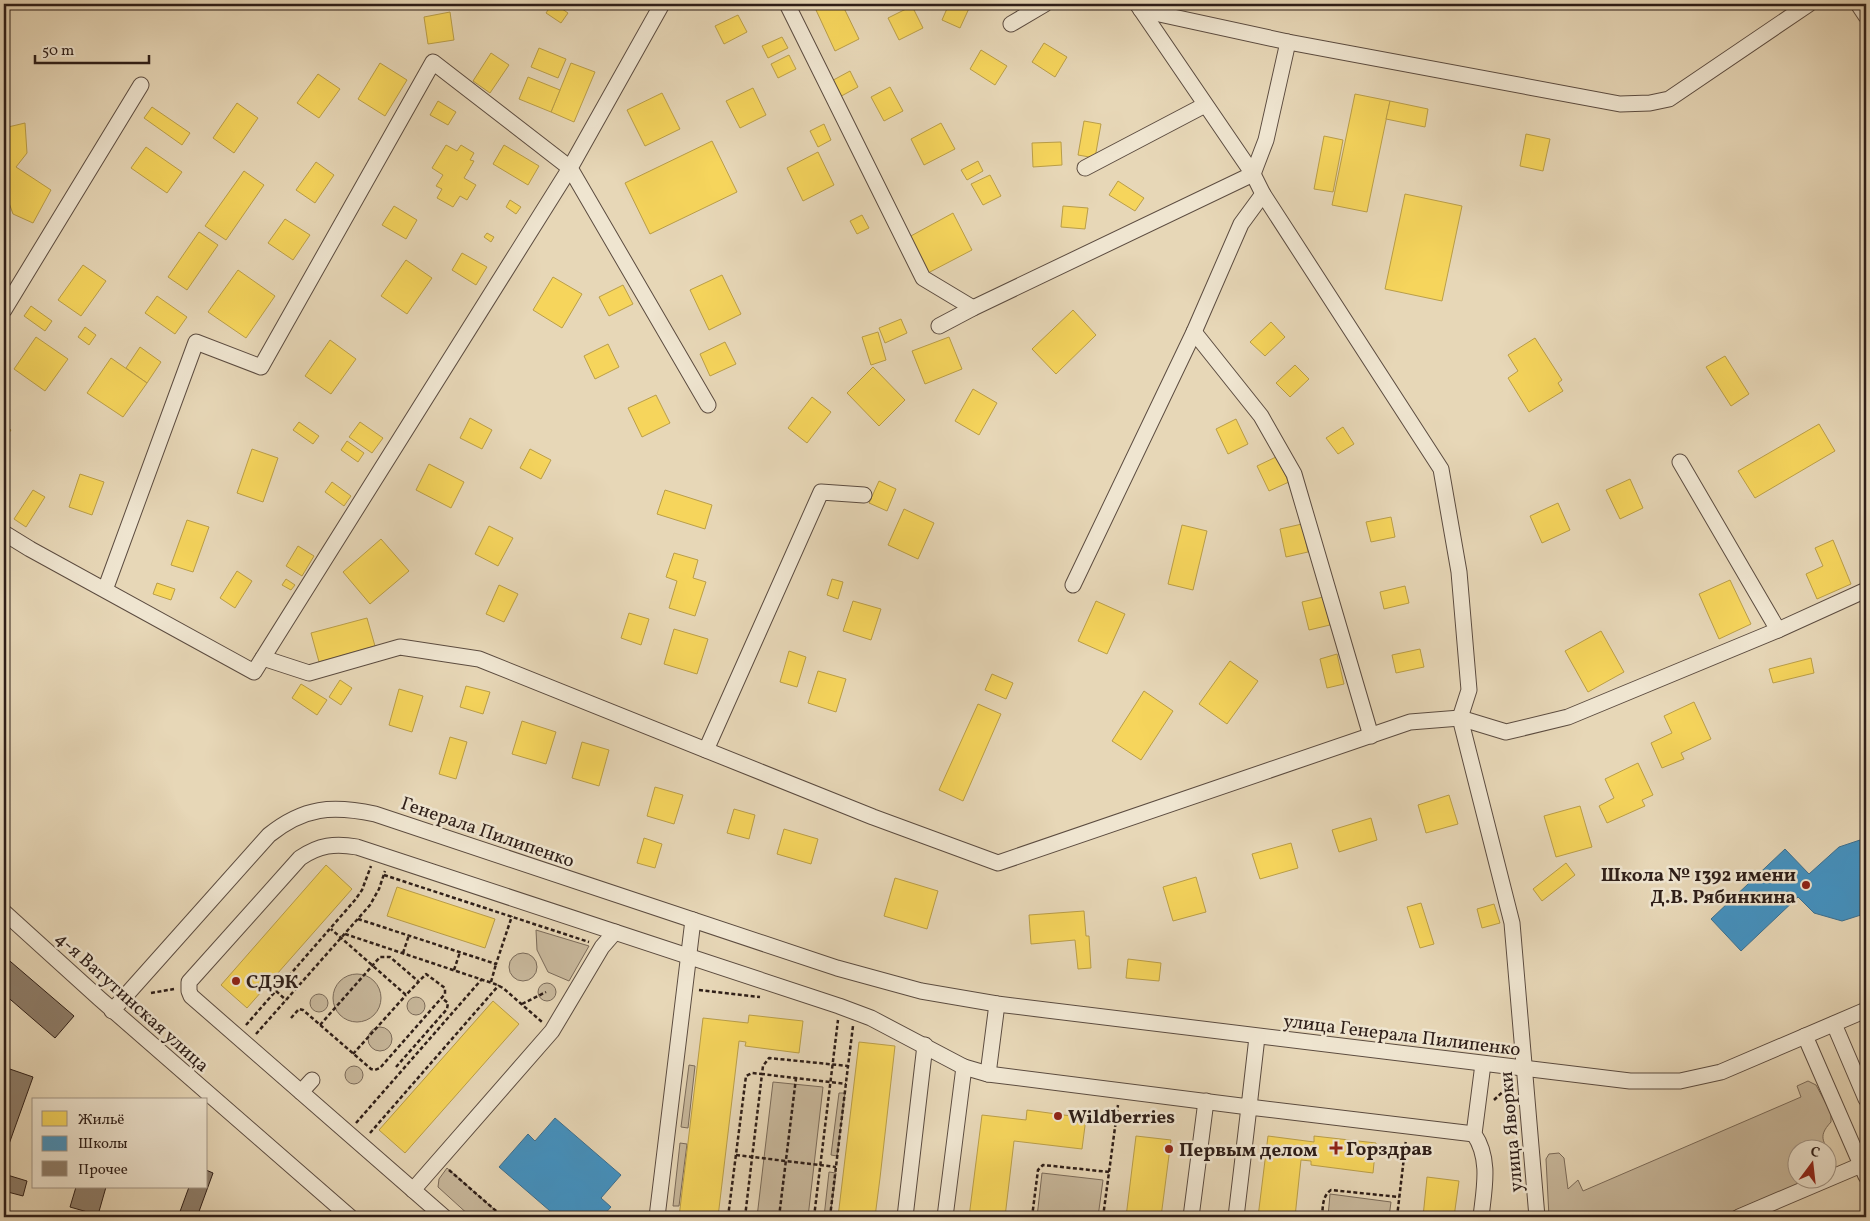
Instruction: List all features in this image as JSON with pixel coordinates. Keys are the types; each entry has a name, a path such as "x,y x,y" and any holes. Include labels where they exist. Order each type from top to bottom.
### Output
{"street":[{"path":"4,533 254,672 570,168 662,4"},
{"path":"787,4 923,278 973,308"},
{"path":"1011,24 1045,4"},
{"path":"1139,7 1288,42 1620,104 1650,104 1676,95 1808,4"},
{"path":"1858,4 1866,16"},
{"path":"1139,7 1204,105 1253,174 1263,194 1440,469 1459,572 1469,690 1460,718"},
{"path":"939,326 1253,174 1266,140 1288,42"},
{"path":"105,590 196,342 261,367 433,62 570,168 708,405"},
{"path":"4,310 141,85"},
{"path":"1085,168 1204,105"},
{"path":"1073,584 1194,332 1241,224 1263,194"},
{"path":"1194,332 1261,416 1294,474 1371,736"},
{"path":"1680,462 1778,630"},
{"path":"706,750 821,492 864,495"},
{"path":"262,658 310,673 400,647 479,659 873,817 998,863 1410,722 1460,718 1506,732 1568,717 1778,630 1866,590"},
{"name":"улица Яворки","path":"1460,718 1512,923 1537,1217"},
{"name":"Генерала Пилипенко","path":"112,1010 269,834 292,819 316,810 331,808 374,814 837,968 921,990"},
{"path":"444,1217 191,996 188,987 189,982 300,858 311,850 339,844 375,852 839,1006 871,1018 964,1067 988,1074 1474,1134 1480,1141 1485,1157 1481,1217"},
{"name":"4-я Ватутинская улица","path":"4,912 112,1010 350,1217"},
{"path":"657,1217 692,920"},
{"path":"413,1190 552,1031 602,947 615,932"},
{"name":"улица Генерала Пилипенко","path":"921,990 997,1004 1630,1081 1680,1081 1720,1072 1866,1010"},
{"path":"988,1074 997,1004"},
{"path":"1834,1024 1866,1099"},
{"path":"1236,1217 1257,1036"},
{"path":"1739,1217 1864,1170 1806,1036"},
{"path":"904,1217 925,1045"},
{"path":"1474,1134 1483,1064"},
{"path":"945,1217 964,1067"},
{"path":"301,1092 312,1080"},
{"path":"1191,1217 1206,1101"}],"path":[{"path":"242,1040 276,991 362,890 375,852"},
{"path":"242,1040 286,1000 358,918 377,894 390,857"},
{"path":"384,875 602,947"},
{"path":"491,982 518,900"},
{"path":"358,918 496,964"},
{"path":"330,929 406,995"},
{"path":"345,934 499,985 552,1031"},
{"path":"403,953 409,935"},
{"path":"454,970 460,952"},
{"path":"320,1025 380,957 390,957 418,981"},
{"path":"291,1018 301,1009 370,1069 378,1070 442,998 445,994 445,988 428,974 423,975 354,1054"},
{"path":"348,1133 482,979"},
{"path":"360,1144 499,985"},
{"path":"151,993 188,987"},
{"path":"684,989 762,998"},
{"path":"276,991 286,1000"},
{"path":"522,1004 546,992"},
{"path":"396,1067 447,1010 448,1003 442,998"},
{"path":"814,1217 839,1006"},
{"path":"830,1217 854,1012"},
{"path":"745,1217 763,1066 769,1058 848,1066"},
{"path":"728,1217 745,1079 748,1074 846,1084"},
{"path":"779,1217 796,1078"},
{"path":"1103,1217 1119,1091"},
{"path":"1397,1217 1408,1126"},
{"path":"736,1155 836,1167"},
{"path":"438,1161 503,1217"},
{"path":"1032,1217 1038,1170 1043,1165 1109,1172"},
{"path":"1322,1217 1325,1195 1331,1190 1399,1197"}],"shaded area":[{"path":"536,930 589,946 569,981 548,972 537,950"},
{"path":"523,953 533,957 537,967 533,977 523,981 513,977 509,967 513,957"},
{"path":"352,974 362,974 374,981 381,993 381,1003 374,1015 362,1022 352,1022 344,1018 337,1011 333,1003 333,993 337,985 344,978"},
{"path":"547,983 553,986 556,992 553,998 547,1001 541,998 538,992 541,986"},
{"path":"319,994 325,997 328,1003 325,1009 319,1012 313,1009 310,1003 313,997"},
{"path":"416,997 422,1000 425,1006 422,1012 416,1015 410,1012 407,1006 410,1000"},
{"path":"380,1027 389,1030 392,1039 389,1048 380,1051 371,1048 368,1039 371,1030"},
{"path":"689,1065 695,1066 688,1128 681,1127"},
{"path":"354,1066 360,1069 363,1075 360,1081 354,1084 348,1081 345,1075 348,1069"},
{"path":"1808,1081 1816,1085 1831,1113 1831,1122 1826,1127 1823,1138 1788,1138 1789,1188 1719,1217 1549,1217 1546,1159 1549,1154 1559,1153 1564,1158 1568,1189 1578,1180 1583,1191 1801,1097 1797,1086"},
{"path":"773,1082 823,1087 808,1217 757,1217"},
{"path":"839,1093 845,1093 837,1156 831,1155"},
{"path":"680,1143 687,1144 679,1206 673,1206"},
{"path":"447,1168 503,1217 471,1217 438,1187 439,1179"},
{"path":"829,1172 836,1173 830,1217 824,1217"},
{"path":"1042,1173 1103,1180 1098,1217 1037,1217"},
{"path":"1330,1194 1391,1202 1389,1217 1328,1217"}],"building: Жильё":[{"path":"552,4 568,13 561,23 546,13"},
{"path":"829,4 842,4 859,39 835,51 816,10"},
{"path":"949,4 971,4 960,28 942,20"},
{"path":"912,6 923,28 899,40 888,18"},
{"path":"450,12 454,40 428,44 424,17"},
{"path":"738,15 747,32 724,44 715,26"},
{"path":"782,37 788,48 768,58 762,46"},
{"path":"1044,43 1067,57 1055,77 1032,62"},
{"path":"539,48 566,59 558,78 531,67"},
{"path":"981,50 1007,66 995,85 970,69"},
{"path":"491,53 509,65 490,93 473,81"},
{"path":"789,55 796,69 778,78 771,64"},
{"path":"380,63 407,80 385,116 358,99"},
{"path":"571,63 595,72 574,122 551,112"},
{"path":"850,71 858,87 834,100 826,84"},
{"path":"318,74 340,89 319,118 297,103"},
{"path":"528,77 560,90 551,112 519,99"},
{"path":"890,87 903,111 884,121 871,97"},
{"path":"753,88 766,115 740,128 726,101"},
{"path":"662,93 680,129 645,146 627,110"},
{"path":"1355,94 1390,101 1367,212 1332,205"},
{"path":"438,101 456,112 448,125 430,115"},
{"path":"1390,101 1428,109 1425,127 1386,119"},
{"path":"237,103 258,118 234,153 213,138"},
{"path":"152,107 190,133 182,145 144,118"},
{"path":"1084,121 1101,124 1095,158 1078,155"},
{"path":"25,123 27,153 16,167 51,190 33,223 13,214 4,189 4,128"},
{"path":"941,123 955,149 924,165 911,139"},
{"path":"824,124 831,140 818,147 810,131"},
{"path":"1526,134 1550,139 1543,171 1520,166"},
{"path":"1324,136 1343,140 1333,192 1314,189"},
{"path":"712,141 737,192 650,234 625,183"},
{"path":"1061,142 1062,165 1033,167 1032,143"},
{"path":"446,145 457,151 461,145 474,153 470,160 474,161 464,178 476,185 467,200 460,196 453,207 437,198 442,189 436,186 443,175 432,168"},
{"path":"504,145 539,166 528,185 493,164"},
{"path":"146,147 182,172 167,193 131,168"},
{"path":"818,152 834,185 803,201 787,168"},
{"path":"978,161 983,171 967,180 961,170"},
{"path":"316,162 334,175 315,203 296,190"},
{"path":"244,171 264,185 226,240 205,226"},
{"path":"990,175 1001,196 983,205 971,184"},
{"path":"1118,181 1144,198 1135,211 1109,195"},
{"path":"1405,194 1462,206 1442,301 1385,289"},
{"path":"510,200 521,207 516,214 506,207"},
{"path":"394,206 417,220 406,239 382,225"},
{"path":"1063,206 1088,208 1085,229 1061,227"},
{"path":"953,213 972,250 928,273 909,237"},
{"path":"862,215 869,228 857,234 850,221"},
{"path":"285,219 310,235 293,260 268,243"},
{"path":"199,232 218,245 187,290 168,277"},
{"path":"487,233 494,237 491,242 484,237"},
{"path":"462,253 487,267 476,285 452,270"},
{"path":"406,260 432,278 407,314 381,296"},
{"path":"83,265 106,281 81,316 58,300"},
{"path":"238,270 275,296 246,338 208,312"},
{"path":"722,275 741,314 709,330 690,290"},
{"path":"553,277 582,294 562,328 533,310"},
{"path":"623,285 633,304 609,316 599,297"},
{"path":"157,296 187,317 175,334 145,313"},
{"path":"31,306 52,321 45,331 24,316"},
{"path":"1073,310 1096,335 1056,374 1032,349"},
{"path":"901,319 907,333 885,343 879,328"},
{"path":"1271,322 1285,337 1265,356 1250,342"},
{"path":"85,327 96,335 89,345 78,337"},
{"path":"878,332 886,360 871,365 862,337"},
{"path":"36,337 68,359 45,391 14,369"},
{"path":"949,337 962,369 925,384 912,351"},
{"path":"1535,338 1562,380 1558,383 1563,391 1529,412 1508,378 1518,371 1508,355"},
{"path":"330,340 356,359 331,394 305,376"},
{"path":"725,342 736,364 710,376 700,354"},
{"path":"608,344 619,367 595,379 584,356"},
{"path":"140,347 161,362 147,383 126,368"},
{"path":"1725,356 1749,394 1731,406 1706,367"},
{"path":"111,358 147,383 123,417 87,393"},
{"path":"1295,365 1309,379 1290,397 1276,383"},
{"path":"873,367 905,400 879,426 847,393"},
{"path":"973,389 997,403 979,435 955,421"},
{"path":"656,395 670,423 642,437 628,408"},
{"path":"812,397 831,412 807,443 788,428"},
{"path":"470,418 492,430 482,449 460,438"},
{"path":"1236,419 1248,444 1228,454 1216,429"},
{"path":"299,422 319,436 313,444 293,430"},
{"path":"360,422 383,438 372,453 349,437"},
{"path":"1819,424 1835,451 1755,498 1738,471"},
{"path":"4,425 11,430 4,440"},
{"path":"1343,427 1354,444 1338,454 1326,438"},
{"path":"347,441 364,453 358,462 341,450"},
{"path":"252,449 278,458 263,502 237,493"},
{"path":"530,449 551,460 541,479 520,468"},
{"path":"1276,457 1289,482 1269,491 1257,466"},
{"path":"429,464 464,482 451,508 416,490"},
{"path":"80,474 104,482 92,515 69,507"},
{"path":"1630,479 1643,508 1620,519 1606,490"},
{"path":"879,481 896,489 887,511 869,503"},
{"path":"332,482 351,496 344,506 325,492"},
{"path":"33,490 45,497 26,527 14,519"},
{"path":"665,490 712,505 705,529 657,514"},
{"path":"1558,503 1570,530 1542,543 1530,516"},
{"path":"904,509 934,523 918,559 888,545"},
{"path":"1391,517 1395,537 1371,542 1366,522"},
{"path":"187,520 209,527 193,572 171,565"},
{"path":"1302,524 1308,552 1286,557 1280,529"},
{"path":"1182,525 1207,531 1193,590 1168,584"},
{"path":"489,526 513,538 498,566 475,554"},
{"path":"381,539 409,571 370,604 343,572"},
{"path":"1833,540 1851,584 1817,599 1806,574 1823,566 1815,548"},
{"path":"298,546 314,556 302,576 286,566"},
{"path":"674,553 698,560 693,578 706,582 695,616 669,608 677,581 666,577"},
{"path":"237,571 252,581 235,608 220,598"},
{"path":"286,579 295,585 291,590 282,585"},
{"path":"832,579 843,582 838,599 827,595"},
{"path":"1730,580 1751,624 1719,639 1699,594"},
{"path":"157,583 175,589 171,600 153,594"},
{"path":"499,585 518,594 504,622 486,614"},
{"path":"1405,586 1409,603 1384,609 1380,592"},
{"path":"1323,597 1330,625 1309,630 1302,602"},
{"path":"853,601 881,609 871,640 843,631"},
{"path":"1096,601 1125,614 1107,654 1078,641"},
{"path":"629,613 649,619 641,645 621,638"},
{"path":"367,618 375,646 319,662 311,633"},
{"path":"674,629 708,639 697,674 664,664"},
{"path":"1601,631 1624,672 1588,692 1565,651"},
{"path":"1420,649 1424,667 1396,673 1392,655"},
{"path":"789,651 806,657 797,687 780,682"},
{"path":"1337,654 1344,684 1327,688 1320,659"},
{"path":"1811,658 1814,673 1773,683 1769,669"},
{"path":"1230,661 1258,681 1227,724 1199,704"},
{"path":"818,671 846,679 836,712 808,703"},
{"path":"992,674 1013,683 1006,699 985,690"},
{"path":"340,680 352,688 341,705 329,697"},
{"path":"301,684 327,700 317,715 292,698"},
{"path":"466,686 490,692 483,714 460,707"},
{"path":"399,689 423,696 412,732 389,725"},
{"path":"1144,691 1173,711 1141,760 1112,741"},
{"path":"1694,702 1711,739 1681,753 1684,759 1662,768 1651,743 1672,733 1664,716"},
{"path":"978,704 1001,714 963,801 939,790"},
{"path":"522,721 556,732 546,764 512,754"},
{"path":"450,737 467,742 456,779 439,774"},
{"path":"582,742 609,750 599,786 572,778"},
{"path":"1638,763 1653,795 1642,800 1645,806 1607,823 1599,806 1614,798 1605,779"},
{"path":"655,787 683,795 674,824 647,816"},
{"path":"1449,795 1458,824 1426,833 1418,805"},
{"path":"1580,806 1592,847 1556,857 1544,816"},
{"path":"734,809 755,815 749,839 727,833"},
{"path":"1371,818 1377,840 1339,852 1332,830"},
{"path":"784,829 818,839 811,864 777,854"},
{"path":"644,838 662,844 655,868 637,863"},
{"path":"1291,843 1298,868 1260,879 1252,854"},
{"path":"1566,863 1575,875 1542,901 1533,889"},
{"path":"326,865 352,889 247,1008 221,985"},
{"path":"1196,877 1206,912 1173,921 1163,887"},
{"path":"895,878 938,891 927,929 884,916"},
{"path":"397,887 495,919 485,948 387,916"},
{"path":"1421,903 1434,944 1420,948 1407,907"},
{"path":"1494,904 1500,923 1482,928 1477,909"},
{"path":"1084,911 1086,936 1089,936 1091,968 1078,969 1075,940 1031,944 1029,915"},
{"path":"1128,959 1161,963 1159,981 1126,978"},
{"path":"493,1001 519,1024 405,1153 379,1130"},
{"path":"749,1015 803,1021 799,1053 745,1046 746,1042 739,1041 718,1217 679,1217 703,1018 748,1023"},
{"path":"859,1042 895,1046 880,1178 875,1217 838,1217"},
{"path":"1027,1110 1086,1118 1082,1149 1014,1141 1005,1217 969,1217 982,1115 1026,1120"},
{"path":"1136,1136 1171,1140 1161,1217 1126,1217"},
{"path":"1268,1136 1314,1142 1314,1136 1376,1143 1373,1173 1311,1165 1311,1161 1301,1160 1295,1217 1258,1217"},
{"path":"1427,1177 1459,1181 1454,1217 1423,1217"}],"building: Школы":[{"name":"Школа № 1392 имени Д.В. Рябинкина","path":"1866,838 1866,921 1864,914 1842,921 1814,913 1798,897 1741,951 1711,919 1785,849 1809,874 1839,847"},
{"path":"555,1118 621,1175 601,1198 611,1207 602,1217 557,1217 499,1167 528,1134 535,1141"}],"building: Прочее":[{"path":"4,956 74,1016 55,1038 4,994"},
{"path":"4,1067 33,1077 4,1158"},
{"path":"208,1171 213,1173 208,1187"},
{"path":"4,1174 27,1181 23,1196 4,1191"},
{"path":"76,1188 106,1188 98,1215 70,1207"},
{"path":"189,1188 208,1188 197,1217 178,1217"},
{"path":"34,1212 52,1217 33,1217"}],"place":[{"name":"Школа № 1392 имени Д.В. Рябинкина","path":"1806,885"},
{"name":"СДЭК","path":"236,981"},
{"name":"Wildberries","path":"1058,1116"},
{"name":"Горздрав","path":"1336,1148"},
{"name":"Первым делом","path":"1169,1149"}]}
